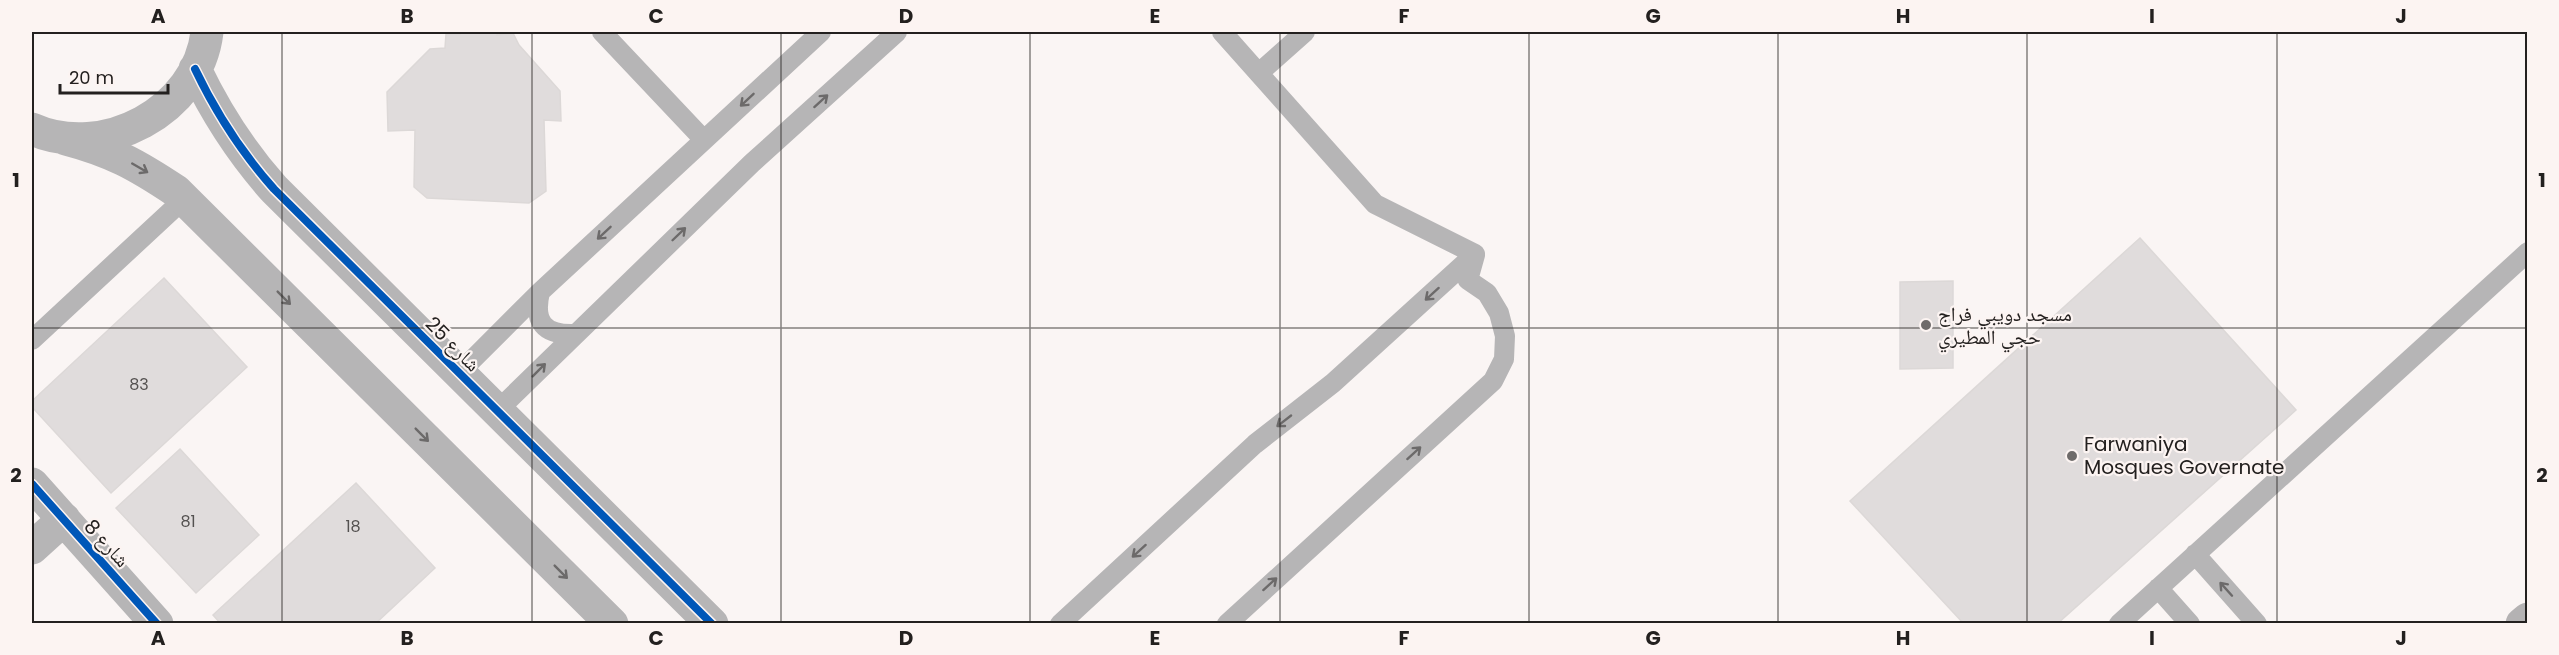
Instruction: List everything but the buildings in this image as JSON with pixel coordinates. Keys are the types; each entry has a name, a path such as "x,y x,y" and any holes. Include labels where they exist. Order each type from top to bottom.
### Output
{"highway":[{"path":"2523,624 2528,619"}],"street":[{"path":"66,139 97,138 128,130 155,116 178,94 195,69 207,32"},
{"name":"شارع 25","path":"195,69 212,105 251,164 712,624"},
{"path":"32,130 105,149 176,191 612,624"},
{"name":"شارع 8","path":"32,484 157,624"},
{"path":"32,548 64,519"}],"lane":[{"path":"602,32 704,141"},
{"path":"459,373 540,292 820,32"},
{"path":"497,411 752,163 897,32"},
{"path":"1222,32 1260,72 1375,204 1475,254"},
{"path":"1260,72 1305,32"},
{"path":"32,340 184,199"},
{"path":"2119,624 2528,252"},
{"path":"1060,624 1255,444 1333,383 1475,254"},
{"path":"1227,624 1493,381 1504,359 1505,336 1499,313 1487,293 1468,279 1475,254"},
{"path":"540,292 536,309 542,325 557,335 574,334"},
{"path":"2195,554 2257,624"},
{"path":"2158,588 2190,624"}],"cycle path":[{"path":"195,69 230,132 274,189 712,624"},
{"path":"32,484 157,624"}],"place":[{"name":"مسجد دويبي فراج حجي المطيري","path":"1926,325"},
{"name":"Farwaniya Mosques Governate","path":"2072,456"}]}
